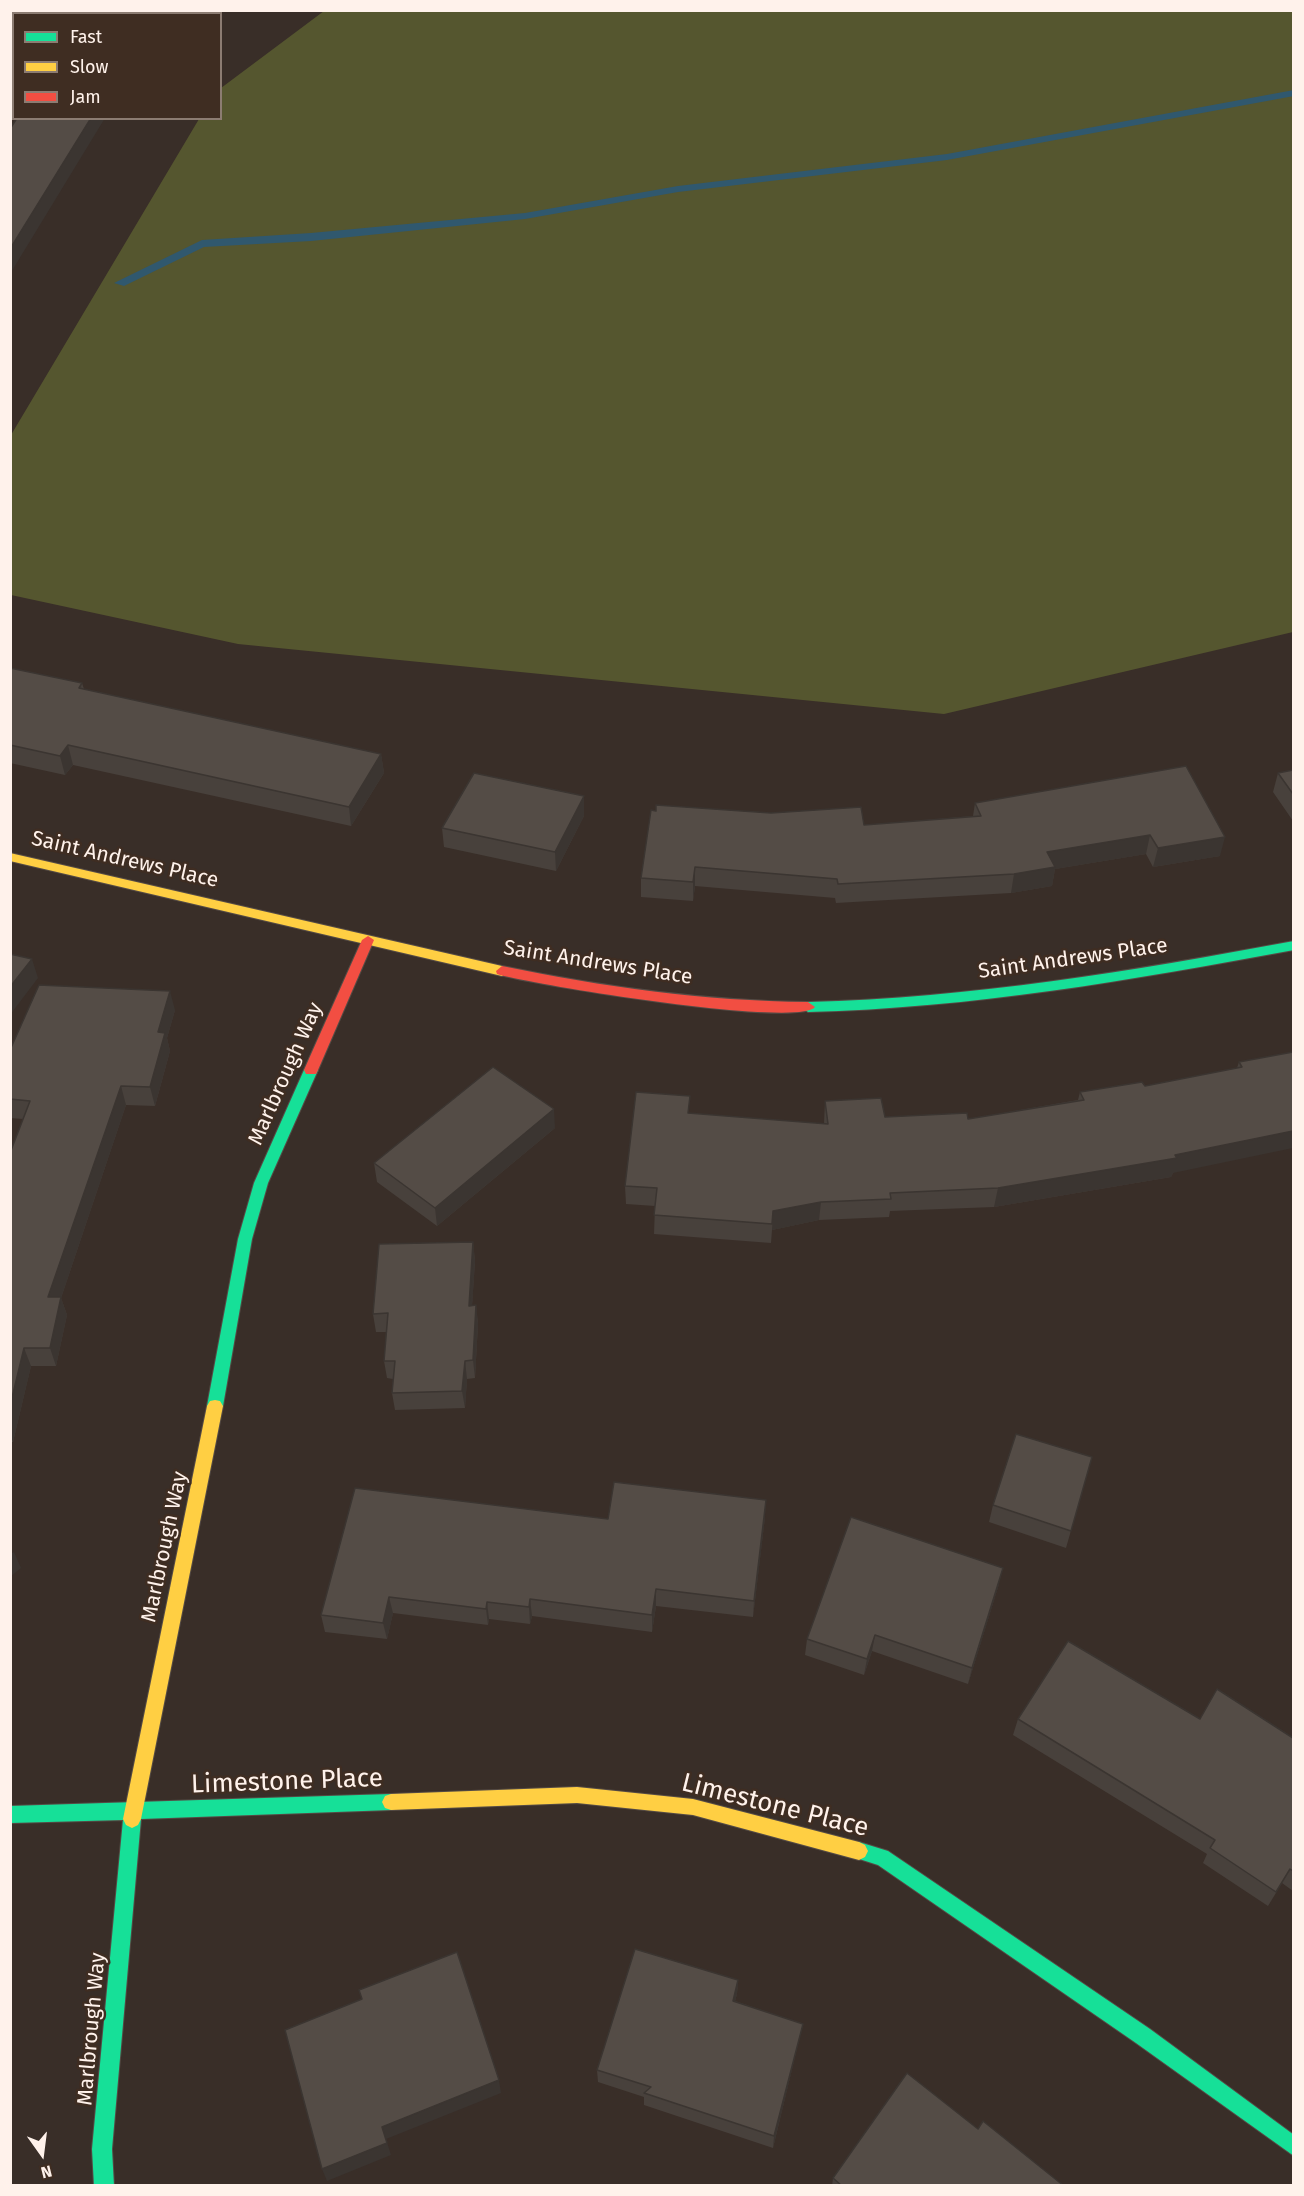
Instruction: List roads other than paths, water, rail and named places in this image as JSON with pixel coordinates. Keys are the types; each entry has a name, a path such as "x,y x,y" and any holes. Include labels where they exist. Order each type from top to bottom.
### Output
{"street":[{"name":"Saint Andrews Place","path":"10,857 530,978 652,999 753,1007 858,1006 999,994 1293,945"},
{"name":"Marlbrough Way","path":"104,2186 102,2149 133,1811 214,1414 245,1239 261,1183 368,940"},
{"name":"Limestone Place","path":"10,1815 577,1795 693,1807 882,1857 1143,2036 1293,2147"}],"waterway":[{"path":"120,283 202,244 311,237 525,216 678,189 947,157 1294,93"}]}
